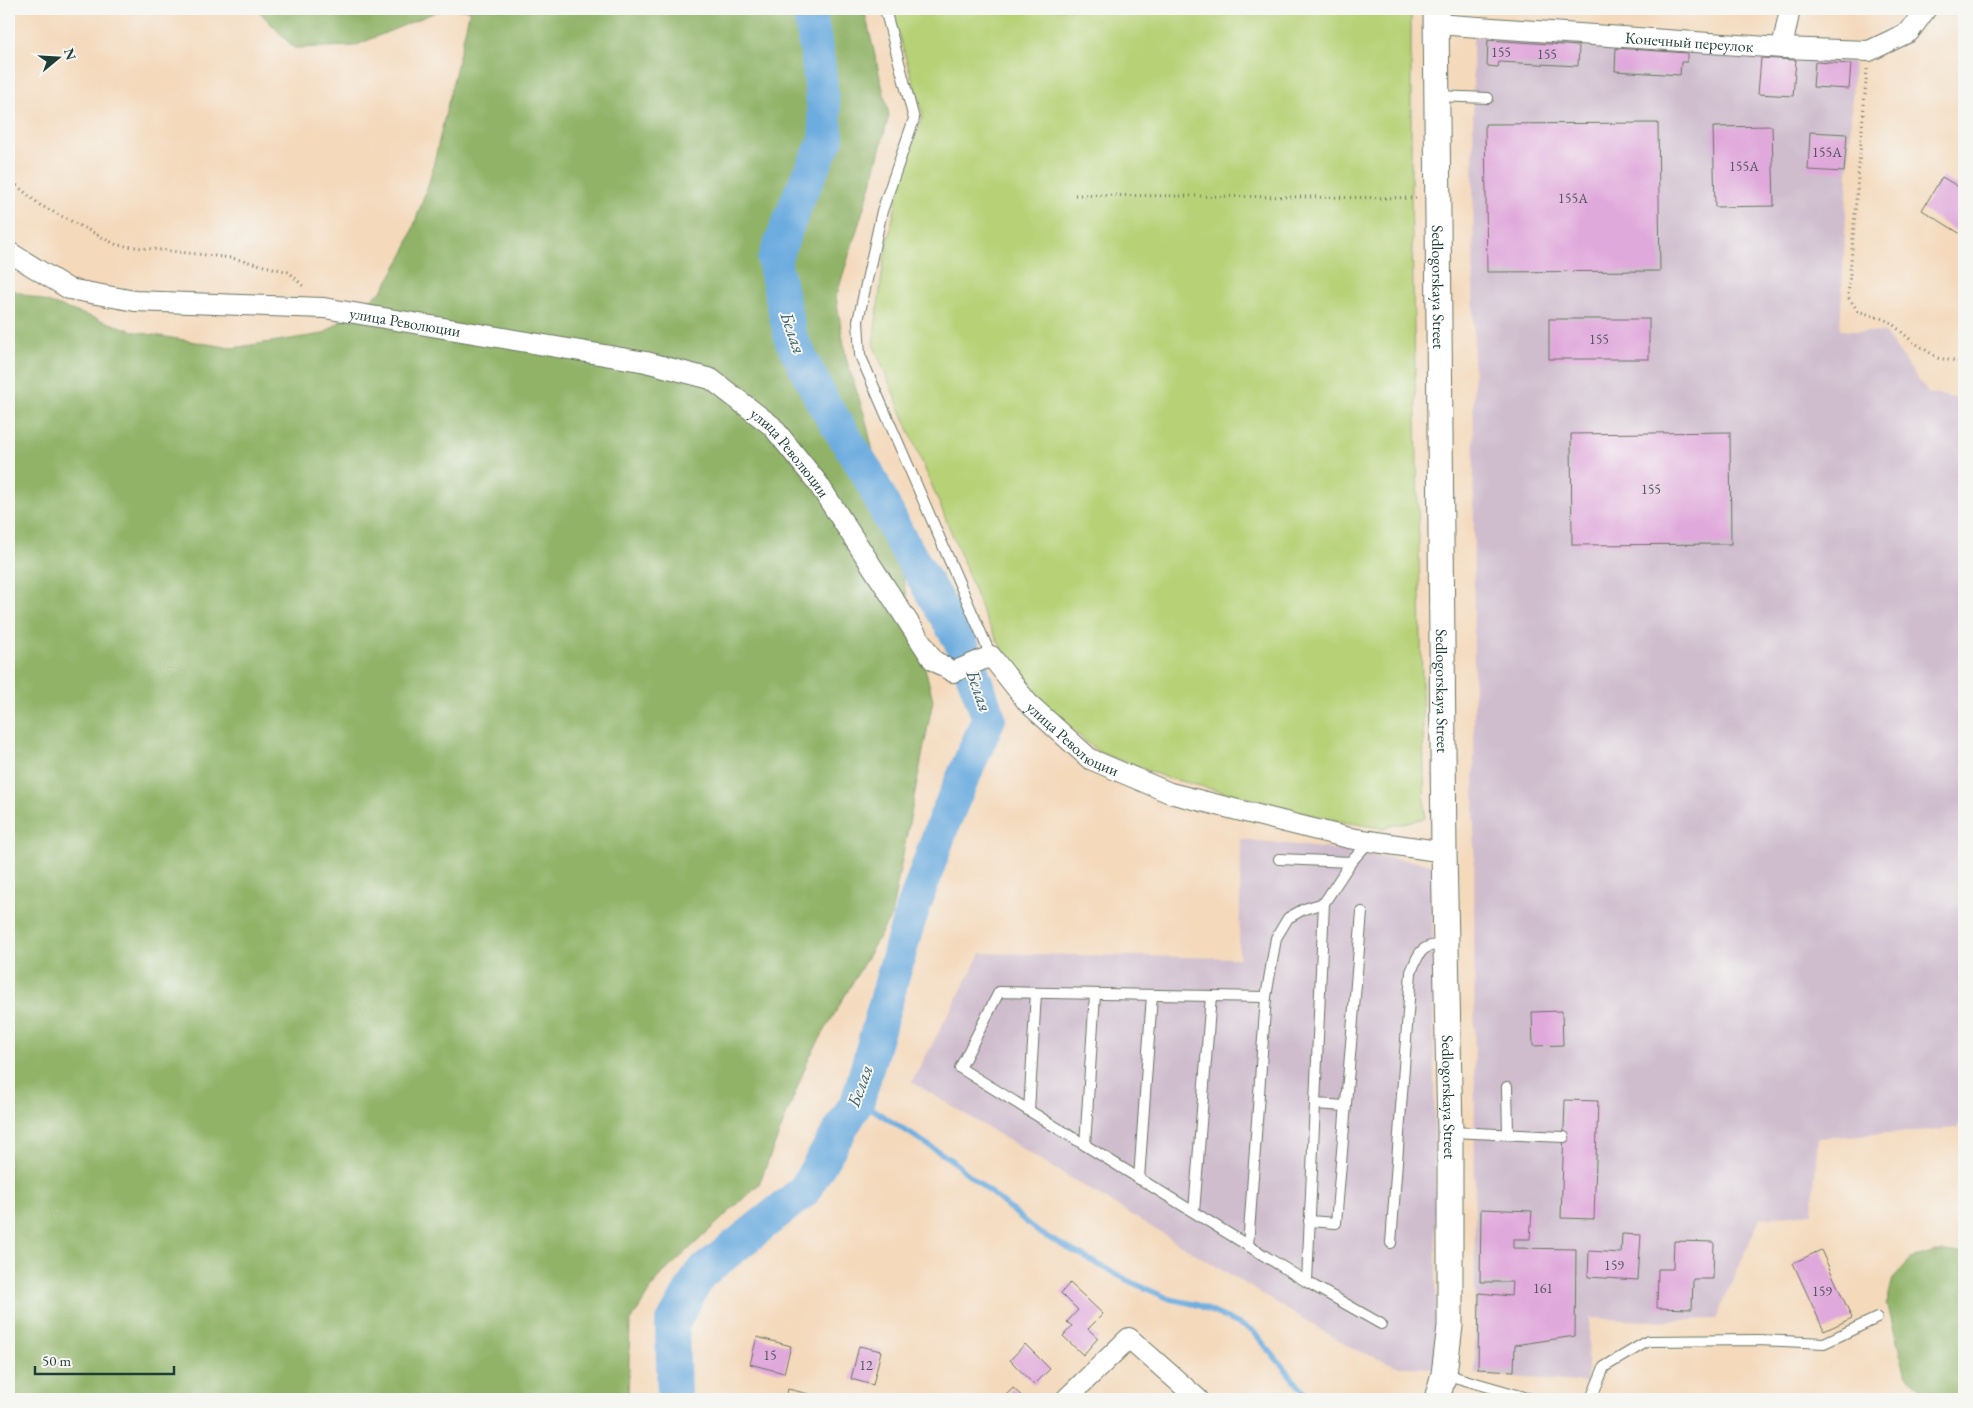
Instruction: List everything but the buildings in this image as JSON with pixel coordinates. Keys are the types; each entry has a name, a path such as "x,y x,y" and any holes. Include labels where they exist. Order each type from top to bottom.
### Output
{"street":[{"path":"1782,48 1790,9"},
{"name":"Конечный переулок","path":"1436,16 1782,48 1869,51 1909,32 1926,9"},
{"name":"Sedlogorskaya Street","path":"1436,16 1444,852 1450,1132 1450,1326 1444,1374 1437,1399"},
{"name":"улица Революции","path":"9,252 69,289 135,301 324,308 646,362 712,380 772,426 817,482 933,660 953,672 991,656 1028,703 1090,760 1170,793 1349,838 1444,852"},
{"path":"1066,1399 1130,1338 1198,1399"}],"lane":[{"path":"885,9 914,119 882,211 858,322 860,354 991,656"},
{"path":"1436,96 1488,98"},
{"path":"1307,1282 1324,903 1351,862 1370,841"},
{"path":"1279,859 1351,862"},
{"path":"1248,1246 1266,998 1276,938 1288,918 1304,909 1324,903"},
{"path":"1309,1221 1336,1223 1362,912"},
{"path":"1391,1244 1411,972 1418,953 1430,945 1446,944"},
{"path":"1266,998 999,992 960,1068 1307,1282 1381,1324"},
{"path":"1030,1111 1036,993"},
{"path":"1085,1145 1095,994"},
{"path":"1139,1179 1152,995"},
{"path":"1194,1212 1210,996"},
{"path":"1507,1087 1508,1134"},
{"path":"1315,1104 1346,1106"},
{"path":"1450,1132 1564,1137"},
{"path":"1591,1399 1604,1366 1648,1341 1759,1340 1824,1343 1877,1318"},
{"path":"1444,1374 1531,1399"}],"path":[{"path":"1869,51 1848,297 1858,312 1889,321 1912,341 1938,358 1964,363"},
{"path":"9,179 40,205 117,245 232,258 288,272 324,308"},
{"path":"1075,195 1416,198"}],"shaded area":[{"path":"1473,36 1854,62 1840,330 1885,333 1928,393 1964,400 1964,1089 1958,1128 1818,1138 1812,1213 1760,1218 1716,1319 1643,1321 1590,1318 1587,1383 1475,1374"},
{"path":"1241,839 1350,851 1432,864 1437,1368 1400,1367 1351,1348 912,1082 981,953 1239,958"}],"green space":[{"path":"257,9 443,9 354,46 294,48"},
{"path":"454,9 864,9 889,115 870,188 836,297 846,358 865,417 933,700 891,916 809,1058 759,1184 658,1278 630,1322 628,1399 9,1399 9,289 136,332 232,348 323,334 382,291 405,251 430,179 470,10"},
{"path":"891,9 1411,9 1411,196 1425,818 1382,828 1337,821 1165,777 1098,752 1054,714 1014,670 983,614 962,558 873,344 884,260 902,175 923,115"},
{"path":"1937,1252 1964,1253 1964,1399 1934,1399 1906,1376 1887,1303 1893,1278 1911,1259"}],"waterway":[{"name":"Белая","path":"674,1399 672,1324 700,1274 803,1192 858,1100 908,923 944,821 989,718 960,640 899,537 868,474 824,404 791,339 774,261 799,196 827,138 818,60 809,9"},
{"path":"858,1100 950,1159 1038,1232 1131,1282 1170,1299 1198,1305 1252,1330 1310,1399"}]}
